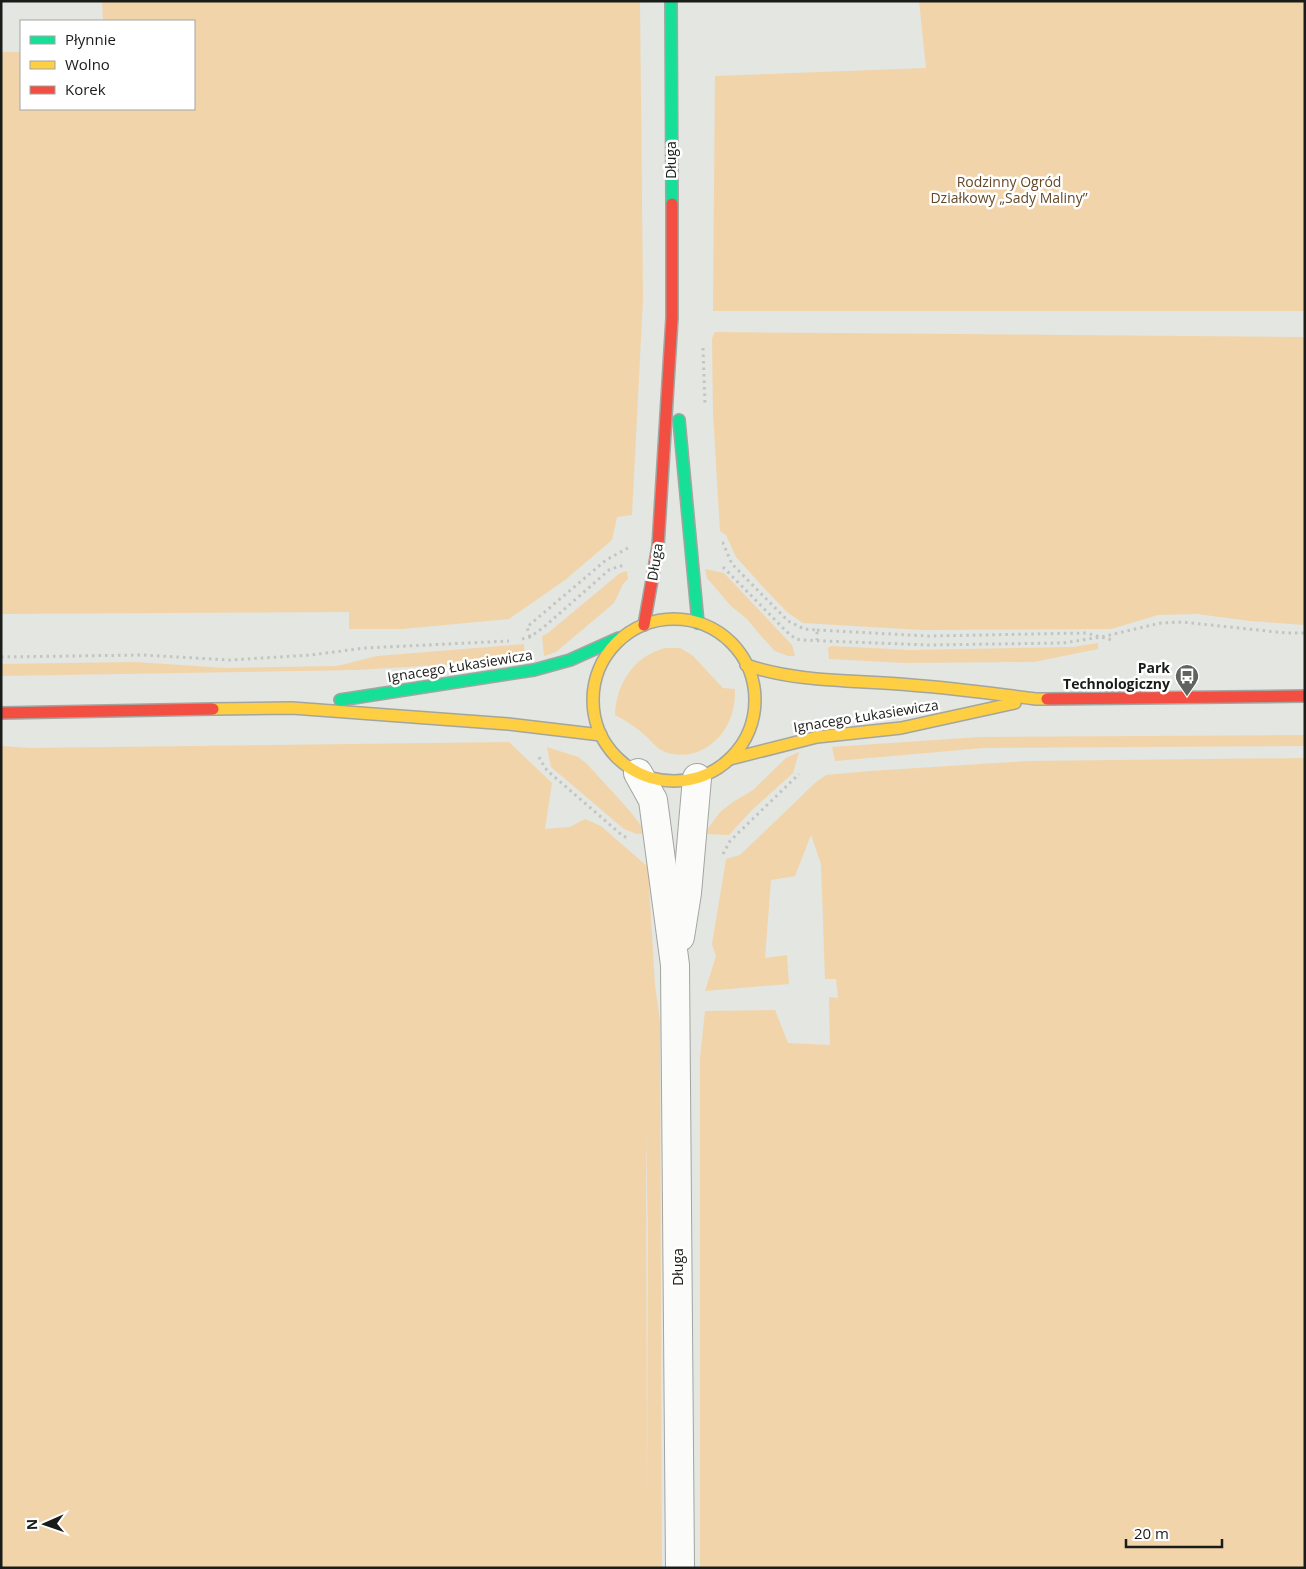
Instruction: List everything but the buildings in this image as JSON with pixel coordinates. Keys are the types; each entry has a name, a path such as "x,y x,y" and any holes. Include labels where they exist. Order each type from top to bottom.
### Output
{"main road":[{"name":"Długa","path":"644,625 658,546 672,318 670,1"},
{"name":"Długa","path":"672,318 691,562 698,623"},
{"path":"671,620 698,623 718,633 734,647 746,665 753,686 754,707 746,735 730,759 720,767 697,778 678,781 657,779 638,773 623,763 610,750 601,735 593,708 596,680 607,654 627,634 644,625 671,620"},
{"name":"Ignacego Łukasiewicza","path":"292,708 534,670 570,660 627,634"},
{"name":"Ignacego Łukasiewicza","path":"746,665 770,673 800,678 912,685 1036,699 1305,696"},
{"name":"Ignacego Łukasiewicza","path":"730,759 817,737 901,728 1036,699"},
{"name":"Ignacego Łukasiewicza","path":"1,712 292,708 535,727 601,735"}],"street":[{"path":"638,773 652,800 675,965"},
{"path":"675,965 687,893 697,796 697,778"},
{"name":"Długa","path":"675,965 680,1568"}],"path":[{"path":"690,544 723,543 732,564 788,621 804,630 928,636 1086,633 1112,640"},
{"path":"534,670 527,627 606,560 624,549 658,546"},
{"path":"691,562 712,563 724,568 787,632 796,639 801,640 928,645 1063,642 1101,637 1161,622 1182,622 1286,633 1305,633"},
{"path":"1,656 142,654 230,660 312,655 365,648 517,640 530,637 544,628 609,570 625,565 655,564"},
{"path":"817,630 817,640"},
{"path":"800,678 801,640"},
{"path":"535,727 538,756 550,773 623,836 647,846 659,846"},
{"path":"721,857 730,841 796,779 801,772 801,741"}],"green space":[{"path":"102,1 640,1 643,299 632,515 617,517 612,540 565,580 509,619 402,629 349,629 349,612 1,614 1,52 20,52 20,110 195,110 195,20 103,20"},
{"name":"Rodzinny Ogród Działkowy „Sady Maliny”","path":"919,1 1305,1 1305,311 713,311 715,76 926,68"},
{"path":"715,332 1305,337 1305,625 1250,621 1197,614 1158,615 1111,629 922,630 803,623 787,612 736,557 726,535 720,531 713,413 712,338"},
{"path":"705,569 724,573 792,645 795,656 788,656 775,651 747,619 731,606 707,578"},
{"path":"627,571 628,579 623,584 614,603 556,652 544,656 542,636 620,573"},
{"path":"1098,643 1098,649 1034,662 905,663 829,659 828,648 831,646 911,650 1073,647"},
{"path":"524,644 525,660 356,670 1,676 1,664 135,662 226,668 337,666 377,656"},
{"path":"665,648 680,648 692,655 723,688 735,689 732,712 725,729 719,737 702,750 682,755 671,754 661,750 636,728 615,715 619,693 629,673 644,657"},
{"path":"1305,735 1305,746 984,748 835,761 832,747 979,737"},
{"path":"509,742 552,783 545,829 570,827 585,819 601,826 648,867 655,985 660,1021 662,1568 1,1568 1,746 29,748","holes":["646,1132 648,1235 647,1505"]},
{"path":"547,747 578,757 587,764 629,810 645,834 637,834 624,829 551,767"},
{"path":"799,752 793,773 751,811 729,835 704,834 720,812 753,790 786,758"},
{"path":"1305,758 1305,1568 700,1568 700,1058 705,1011 775,1010 788,1043 830,1045 829,997 838,998 836,979 825,979 821,864 811,835 795,876 771,880 765,958 787,955 789,984 705,991 716,956 712,944 726,859 740,855 815,783 826,775 1028,761"}],"traffic: fast":[{"path":"671,1 672,204"},
{"path":"679,420 698,623"},
{"path":"340,700 534,670 570,660 619,638"}],"traffic: slow":[{"path":"674,619 690,621 705,626 719,633 731,643 741,655 748,669 753,684 755,700 753,716 748,731 741,745 731,757 719,767 705,774 690,779 674,781 658,779 643,774 629,767 617,757 607,745 600,731 595,716 593,700 595,684 600,669 607,655 617,643 629,633 643,626 658,621 674,619"},
{"path":"746,665 766,671 807,678 927,686 1047,699"},
{"path":"730,759 817,737 901,728 1015,703"},
{"path":"213,709 292,708 508,724 601,735"}],"traffic: jam":[{"path":"644,625 658,546 672,318 672,204"},
{"path":"1047,699 1305,696"},
{"path":"1,713 213,709"}],"place":[{"name":"Park Technologiczny","path":"1187,697"}]}
